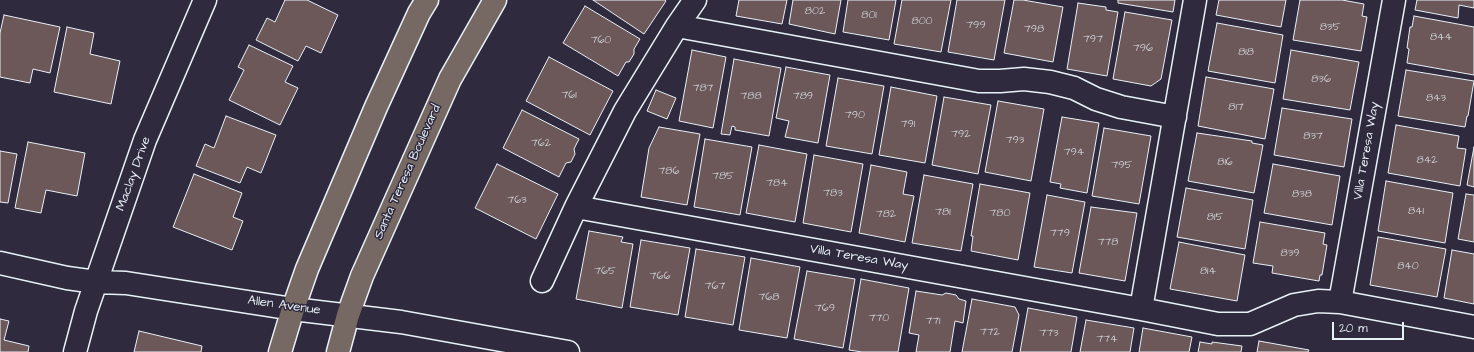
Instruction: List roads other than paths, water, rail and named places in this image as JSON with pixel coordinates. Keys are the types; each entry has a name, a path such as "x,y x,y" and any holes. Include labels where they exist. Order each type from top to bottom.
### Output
{"main road":[{"path":"280,352 293,308 307,269 376,107 419,13 427,0"},
{"name":"Santa Teresa Boulevard","path":"338,352 348,315 362,276 450,80 495,0"}],"street":[{"path":"542,281 576,206 625,112 677,26 695,0"},
{"path":"1141,309 1196,0"},
{"name":"Villa Teresa Way","path":"1340,302 1394,0"},
{"name":"Maclay Drive","path":"75,352 86,311 145,140 199,2"},
{"path":"677,26 979,81 1000,81 1024,78 1050,82 1074,88 1096,98 1121,106 1175,117"},
{"name":"Villa Teresa Way","path":"576,206 1218,324 1250,324 1294,305 1318,301 1340,302 1474,327"},
{"name":"Allen Avenue","path":"0,263 67,278 96,282 126,283 293,308 401,322 568,352"}]}
